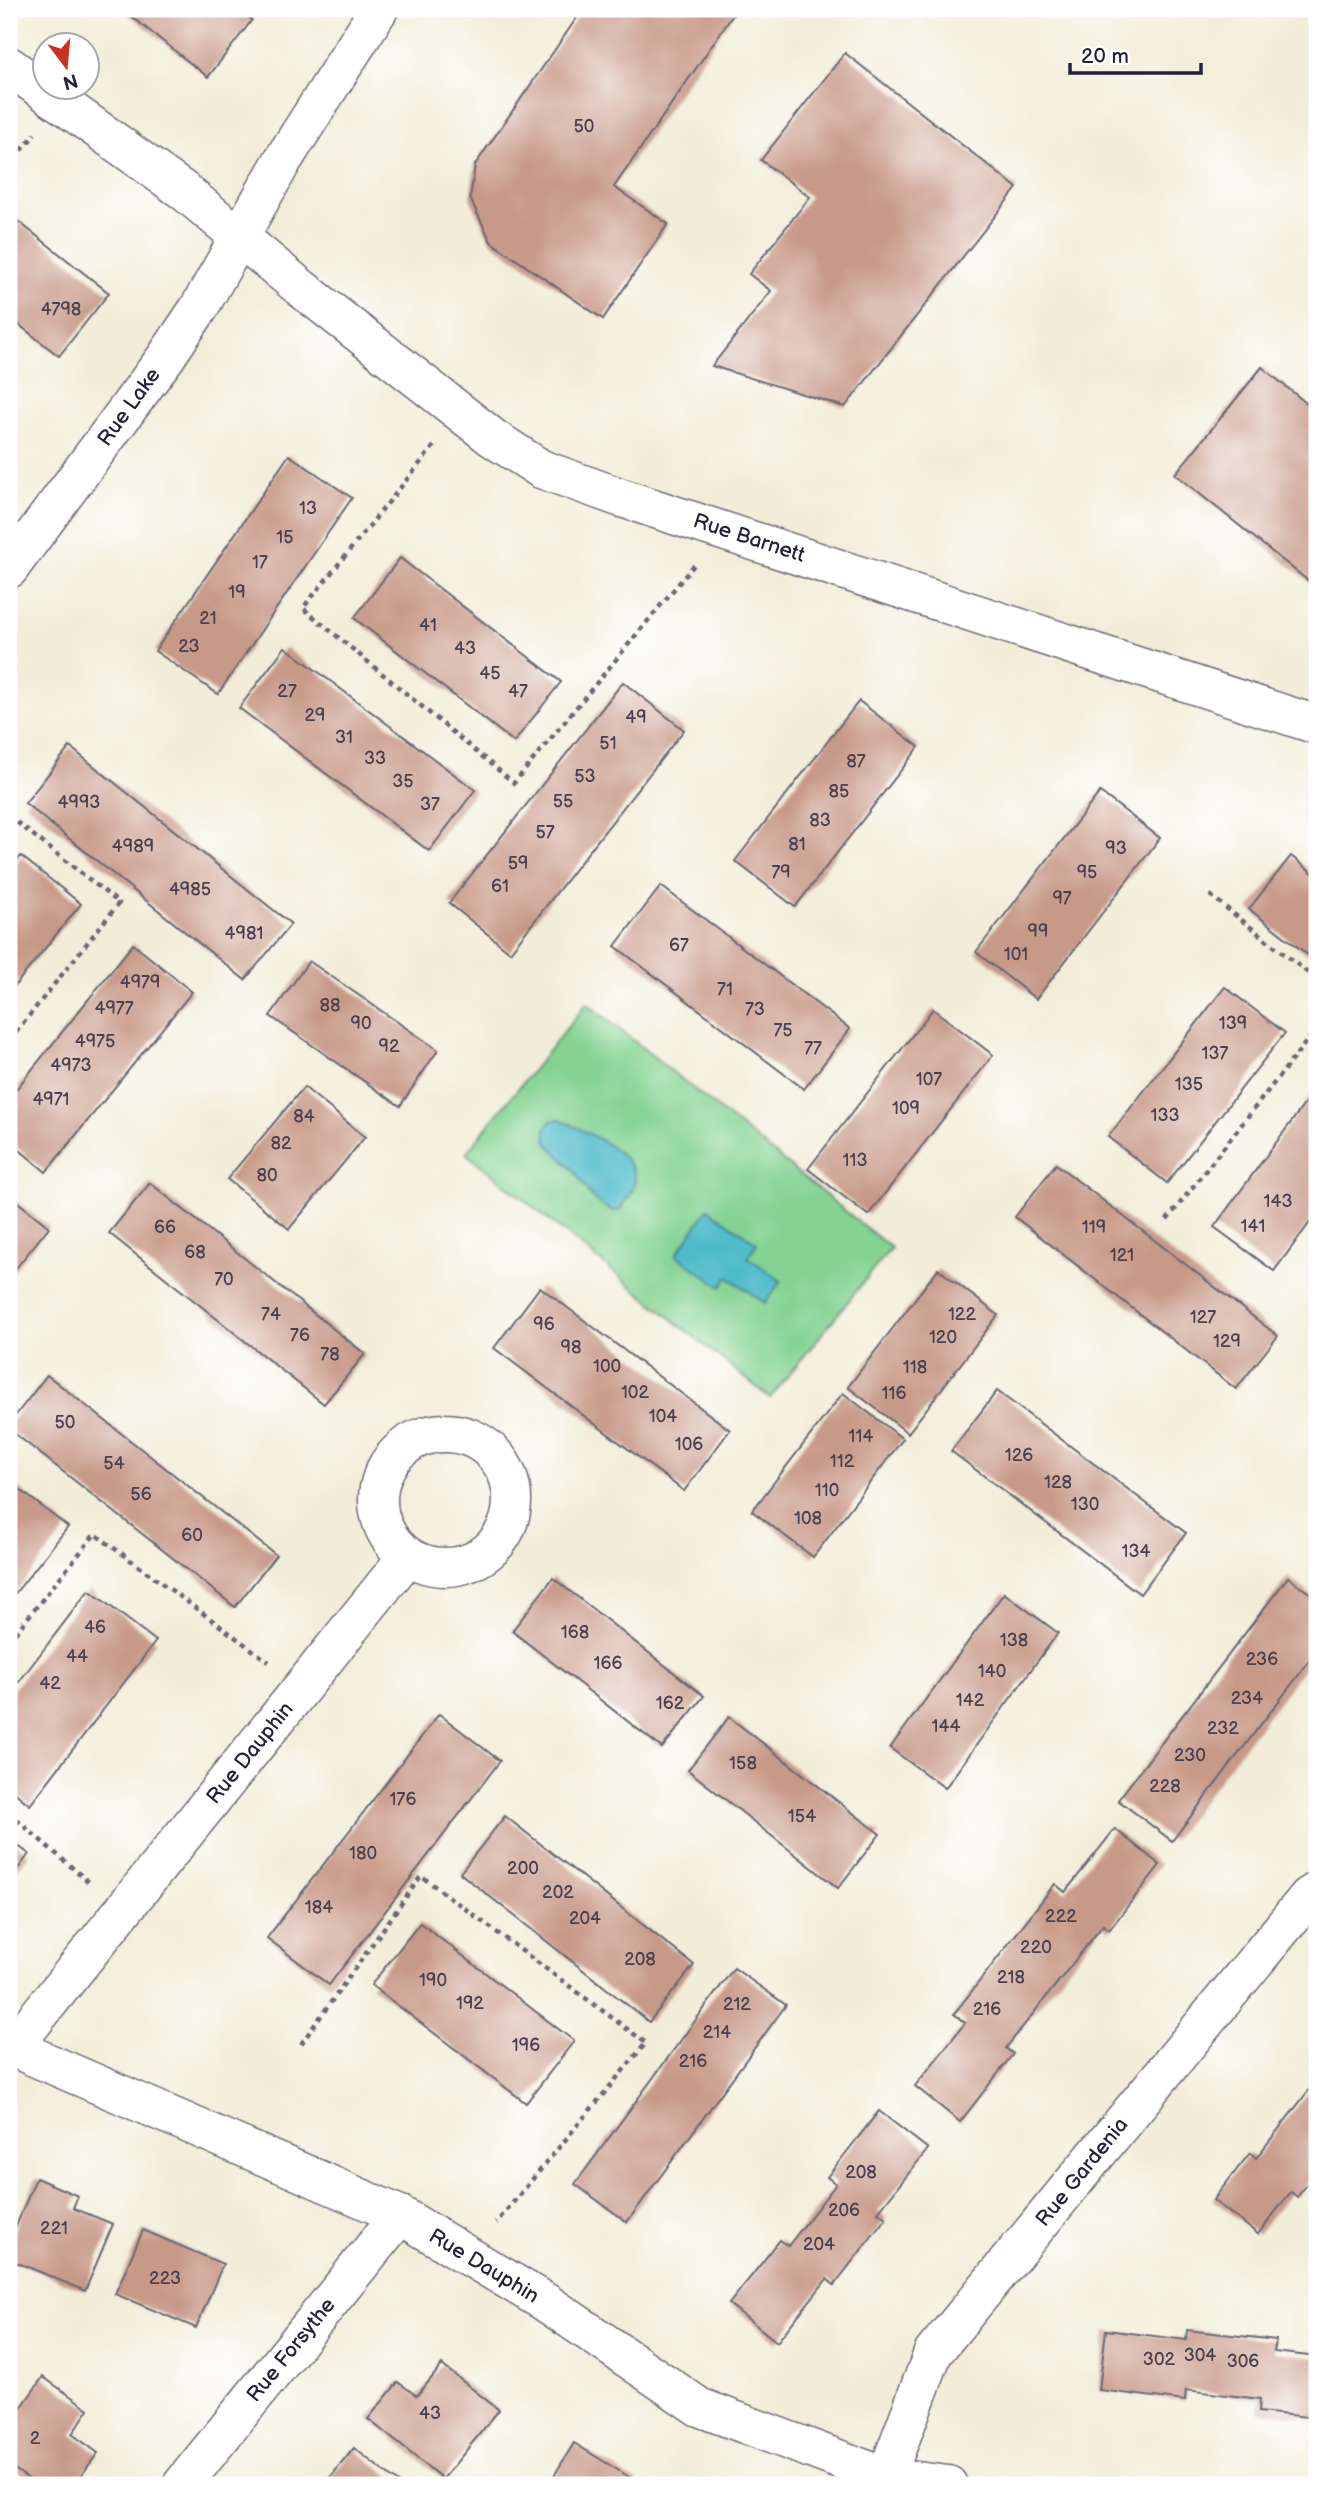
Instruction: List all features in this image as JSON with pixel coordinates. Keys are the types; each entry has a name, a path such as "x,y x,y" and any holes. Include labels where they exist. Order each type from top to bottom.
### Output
{"street":[{"name":"Rue Lake","path":"9,569 166,357 199,308 284,160 379,9"},
{"path":"9,66 184,191 240,238"},
{"name":"Rue Barnett","path":"240,238 461,413 541,469 619,497 1317,725"},
{"name":"Rue Dauphin","path":"407,1557 11,2047 400,2215 545,2302 699,2407 886,2477 948,2485"},
{"name":"Rue Gardenia","path":"886,2477 933,2353 1308,1897 1317,1891"},
{"name":"Rue Forsythe","path":"182,2485 400,2215"}],"path":[{"path":"461,413 303,608 513,783 723,529"},
{"path":"9,816 119,903 9,1041"},
{"path":"1210,895 1317,980"},
{"path":"1167,1220 1317,1028"},
{"path":"9,1641 96,1534 303,1687"},
{"path":"9,1813 123,1911"},
{"path":"301,2044 421,1876 646,2043 496,2223"}],"green space":[{"path":"587,1003 891,1248 770,1398 466,1153"}],"water":[{"path":"560,1119 606,1143 626,1160 633,1170 635,1184 620,1210 612,1211 600,1204 575,1172 547,1143 545,1129 551,1121"},
{"path":"708,1209 757,1243 748,1257 781,1281 765,1303 728,1277 721,1287 676,1255"}],"building":[{"path":"122,9 238,9 252,20 208,77"},
{"path":"583,9 737,9 614,187 668,224 603,319 491,242 470,198 475,165"},
{"path":"845,53 1017,188 845,407 712,366 771,291 749,274 810,197 761,160"},
{"path":"9,214 109,293 59,356 9,317"},
{"path":"1262,367 1317,412 1317,588 1175,474"},
{"path":"289,455 352,498 218,694 155,651"},
{"path":"400,558 561,682 514,742 354,618"},
{"path":"285,647 475,790 429,851 239,708"},
{"path":"623,682 684,730 510,952 449,903"},
{"path":"859,701 919,747 795,907 735,861"},
{"path":"70,747 291,924 245,980 25,803"},
{"path":"1100,792 1160,838 1036,999 976,952"},
{"path":"21,856 81,904 9,993 9,871"},
{"path":"1291,856 1317,876 1317,962 1249,909"},
{"path":"661,886 850,1029 804,1089 615,946"},
{"path":"133,944 192,992 46,1172 9,1141 9,1098"},
{"path":"309,961 438,1050 400,1106 270,1016"},
{"path":"1225,987 1285,1033 1167,1183 1108,1137"},
{"path":"933,1009 993,1055 868,1215 808,1169"},
{"path":"304,1087 365,1137 289,1229 227,1179"},
{"path":"1317,1087 1317,1213 1274,1271 1214,1227"},
{"path":"1056,1164 1278,1336 1236,1389 1015,1217"},
{"path":"150,1183 365,1354 324,1404 109,1233"},
{"path":"9,1195 49,1227 9,1277"},
{"path":"938,1269 998,1315 908,1433 848,1387"},
{"path":"540,1287 730,1430 684,1491 494,1348"},
{"path":"47,1375 276,1555 235,1607 9,1429 9,1424"},
{"path":"997,1391 1186,1533 1140,1594 951,1451"},
{"path":"843,1393 903,1439 813,1557 752,1511"},
{"path":"9,1481 68,1527 9,1601"},
{"path":"1288,1577 1317,1599 1317,1651 1172,1841 1118,1800"},
{"path":"553,1578 704,1696 662,1748 512,1631"},
{"path":"89,1590 156,1641 30,1805 9,1788 9,1695"},
{"path":"1004,1593 1058,1633 945,1788 890,1748"},
{"path":"439,1714 500,1761 329,1985 267,1938"},
{"path":"729,1717 880,1834 838,1888 688,1770"},
{"path":"505,1816 694,1965 649,2022 460,1873"},
{"path":"1115,1829 1160,1865 1109,1930 1103,1925 1006,2048 1013,2054 960,2122 915,2086 965,2023 954,2014 1055,1884 1065,1892"},
{"path":"9,1839 29,1854 9,1881"},
{"path":"420,1923 574,2041 526,2103 371,1985"},
{"path":"734,1968 786,2005 627,2222 575,2184"},
{"path":"1317,2080 1317,2172 1297,2197 1291,2192 1258,2234 1213,2200 1250,2153 1256,2158"},
{"path":"879,2111 928,2149 878,2212 886,2218 834,2285 827,2279 777,2342 729,2304 780,2240 788,2246 836,2184 827,2177"},
{"path":"36,2178 78,2196 73,2208 113,2224 85,2291 9,2259 9,2243"},
{"path":"143,2230 223,2264 196,2328 115,2294"},
{"path":"1106,2330 1186,2340 1187,2330 1276,2340 1274,2352 1317,2357 1317,2418 1259,2412 1260,2399 1186,2390 1185,2401 1099,2390"},
{"path":"442,2365 499,2410 443,2479 368,2419 398,2382 417,2396"},
{"path":"43,2377 89,2409 72,2434 98,2453 74,2485 37,2485 9,2465 9,2425"},
{"path":"574,2443 642,2485 549,2484"},
{"path":"354,2448 401,2485 324,2485"}]}
